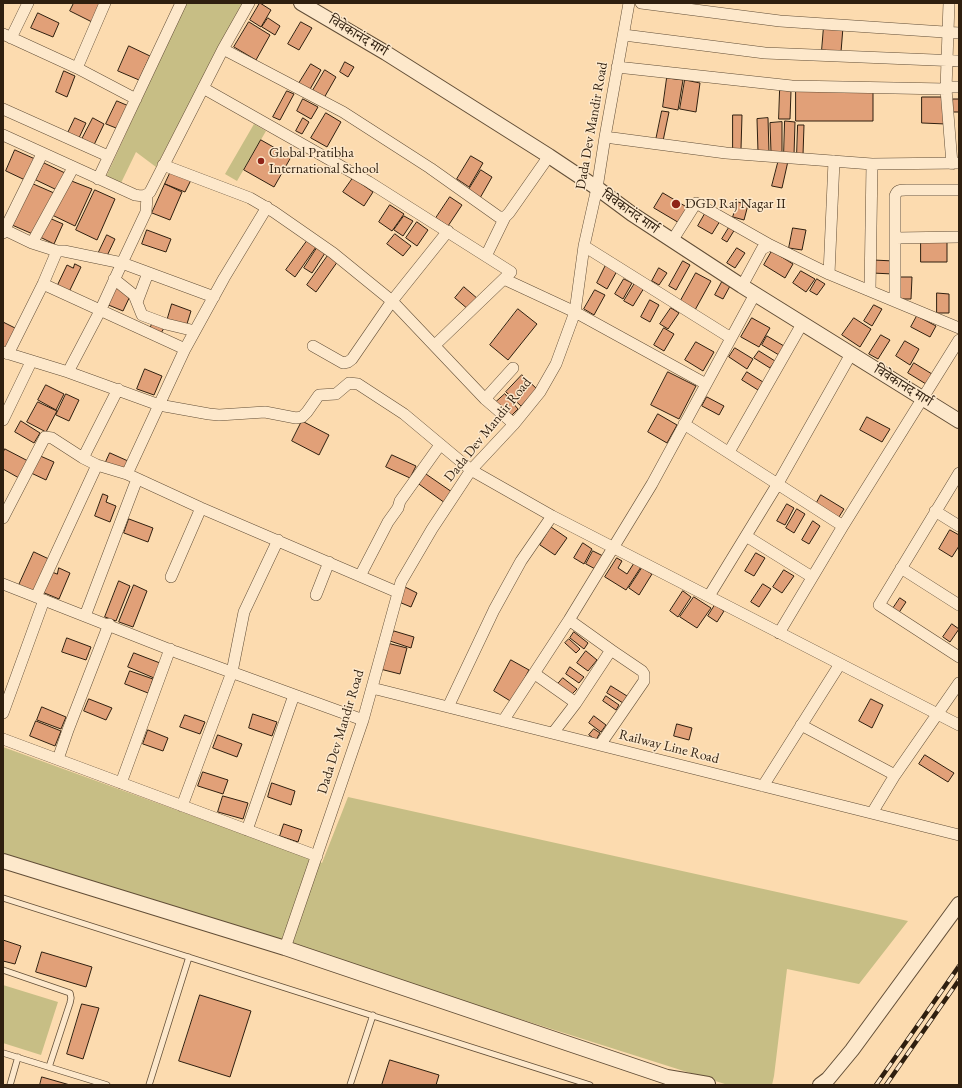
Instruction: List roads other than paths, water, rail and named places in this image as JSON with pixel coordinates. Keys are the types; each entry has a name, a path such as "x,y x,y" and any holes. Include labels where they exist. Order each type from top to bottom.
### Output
{"street":[{"path":"28,3 7,36 77,68 136,99"},
{"path":"77,68 105,3"},
{"path":"98,179 182,3"},
{"path":"68,372 100,311 146,212 147,196 223,49 249,3"},
{"name":"विवेकानंद मार्ग","path":"301,3 386,53 549,156 672,241 802,324 959,421"},
{"name":"Dada Dev Mandir Road","path":"285,948 363,720 397,592 401,582 432,529 471,470 514,424 540,392 556,364 575,312 584,246 597,188 629,3"},
{"path":"641,3 780,21 959,33"},
{"path":"605,137 726,153 872,164 955,164 954,137 947,115 946,60 949,3"},
{"path":"624,35 765,53 959,61"},
{"path":"223,49 343,112 430,168 492,213 499,217 505,217"},
{"path":"617,67 792,86 959,87"},
{"path":"203,88 369,182 511,272 435,345"},
{"path":"3,109 108,156"},
{"path":"947,115 959,115"},
{"path":"3,136 135,195 147,196"},
{"path":"42,154 4,230 32,243 57,251 64,251 122,263 214,297"},
{"path":"486,256 505,217 549,156"},
{"path":"829,274 834,161"},
{"path":"870,290 872,164"},
{"path":"163,166 242,195 267,207 333,253 392,301 486,399 514,424"},
{"path":"32,243 73,168"},
{"path":"895,302 896,192 899,190 959,190"},
{"path":"672,241 696,203 770,245 829,274 959,328"},
{"path":"127,474 184,349 267,207"},
{"path":"313,346 343,363 352,359 392,301 448,231"},
{"path":"896,238 959,237"},
{"path":"742,286 762,249 765,246 770,245"},
{"path":"584,246 731,338"},
{"path":"57,251 43,284 5,353 68,372 159,405 219,415 260,412 296,418 302,417 319,395 336,394 346,385 353,383 374,394 404,414 471,470 552,516 959,725"},
{"path":"137,302 148,273"},
{"path":"504,278 575,312 706,384"},
{"path":"114,279 134,295 142,315 166,324 195,331"},
{"path":"43,284 184,349"},
{"path":"503,721 570,620 652,484 755,294"},
{"path":"729,452 802,324"},
{"path":"779,633 843,526 959,340"},
{"path":"709,596 777,484 851,354"},
{"path":"3,420 31,362"},
{"path":"486,399 513,368"},
{"path":"83,458 118,389"},
{"path":"684,424 843,526"},
{"path":"3,518 45,437 52,438 83,458 97,465 127,474 201,508 397,592"},
{"path":"360,576 388,522 398,508 400,501 440,445"},
{"path":"3,713 40,598 97,465"},
{"path":"959,473 879,605 959,657"},
{"path":"85,616 137,479"},
{"path":"171,577 201,508"},
{"path":"935,511 959,526"},
{"path":"448,707 494,610 521,561 552,516"},
{"path":"746,536 812,577"},
{"path":"182,806 232,672 244,612 278,540"},
{"path":"316,595 329,562"},
{"path":"901,568 959,605"},
{"path":"3,584 170,649 363,720"},
{"path":"570,620 642,671 645,677 644,681 600,745"},
{"path":"58,759 70,723 109,624"},
{"path":"121,783 170,649"},
{"path":"554,733 611,650"},
{"path":"763,786 840,664"},
{"path":"535,674 576,703"},
{"path":"872,813 895,775 959,684"},
{"name":"Railway Line Road","path":"372,688 959,835"},
{"path":"247,830 294,695"},
{"path":"801,725 895,775"},
{"path":"3,739 317,856"},
{"path":"3,860 285,948 667,1077 709,1085"},
{"path":"820,1085 828,1079 852,1050 959,904"},
{"path":"667,1077 683,1085"}],"lane":[{"path":"3,898 590,1085"},
{"path":"149,1085 189,957"},
{"path":"3,970 70,993 70,1003 49,1067"},
{"path":"350,1085 373,1015"},
{"path":"3,1053 107,1085"},
{"path":"10,1085 18,1057"}],"railway":[{"path":"876,1085 959,966"},
{"path":"886,1085 959,980"}],"place":[{"name":"Global Pratibha International School","path":"261,161"},
{"name":"DGD Raj Nagar II","path":"676,204"}]}
